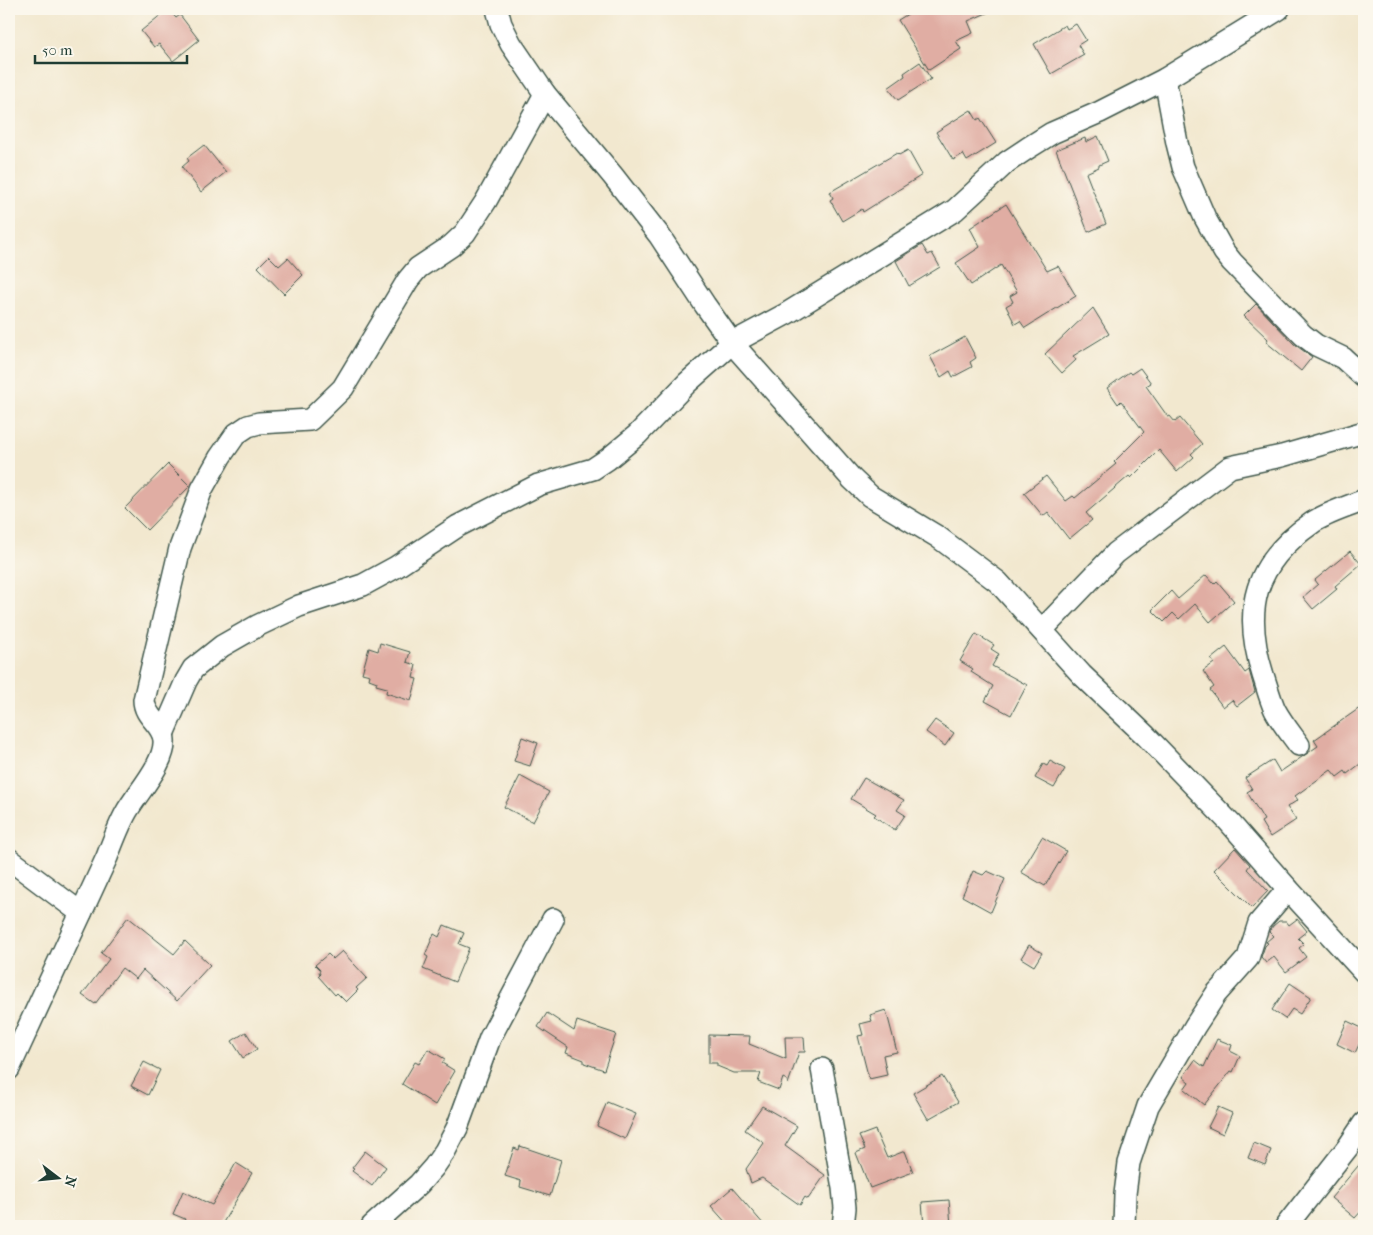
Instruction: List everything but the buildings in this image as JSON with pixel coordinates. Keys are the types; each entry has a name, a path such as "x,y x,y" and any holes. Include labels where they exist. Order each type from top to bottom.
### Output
{"street":[{"path":"497,9 501,24 511,44 545,94 659,235 732,343 846,473 864,490 938,537 998,582 1082,675 1146,736 1230,823 1364,972"},
{"path":"9,1069 127,811 156,765 164,748 163,734 186,681 194,669 222,646 259,625 299,606 363,585 396,567 458,526 538,485 593,469 608,459 637,434 688,383 732,343 786,314 955,210 1007,162 1052,133 1100,112 1165,79 1279,9"},
{"path":"1165,79 1177,143 1184,168 1204,218 1224,252 1303,335 1316,345 1343,358 1364,377"},
{"path":"163,734 144,708 145,693 180,548 202,489 220,457 242,429 259,423 310,420 343,388 408,280 418,268 451,246 464,234 486,201 545,94"},
{"path":"1042,630 1116,553 1230,467 1282,456 1364,432"},
{"path":"1299,745 1276,712 1258,661 1252,631 1255,597 1261,580 1279,552 1298,534 1314,521 1364,500"},
{"path":"9,859 81,914"},
{"path":"1124,1226 1129,1162 1148,1106 1194,1026 1216,994 1248,958 1260,923 1288,889"},
{"path":"372,1226 420,1184 445,1151 457,1128 490,1038 553,919"},
{"path":"822,1069 843,1188 845,1208 843,1226"},
{"path":"1286,1226 1348,1147 1364,1123"}]}
